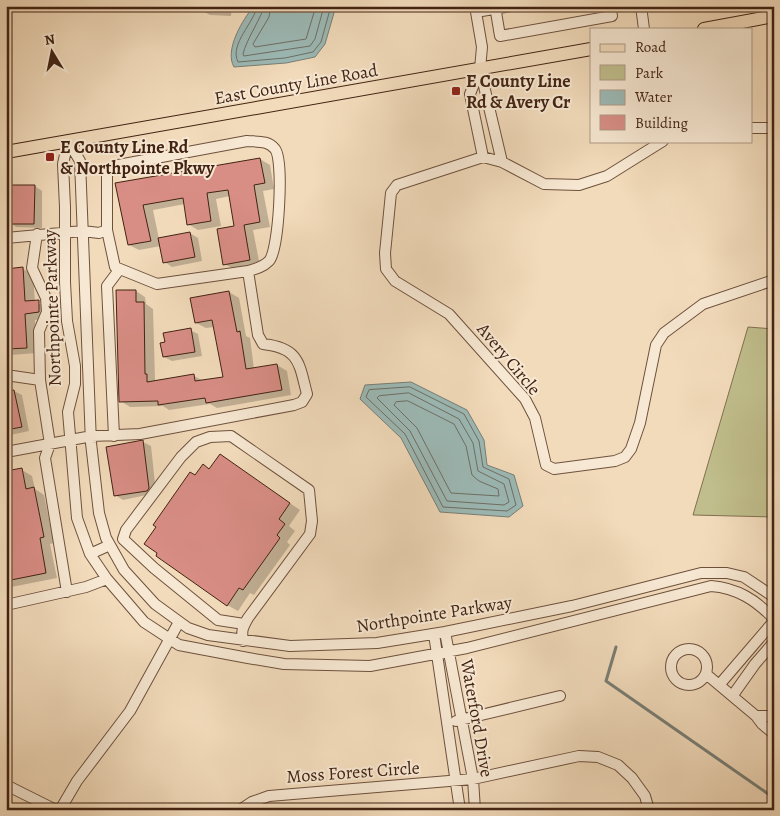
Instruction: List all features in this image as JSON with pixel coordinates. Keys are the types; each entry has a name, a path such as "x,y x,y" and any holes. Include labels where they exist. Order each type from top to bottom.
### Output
{"main road":[{"path":"709,28 774,16"},
{"name":"East County Line Road","path":"6,152 590,49"}],"street":[{"path":"511,6 476,9 482,47 480,69 470,94 483,157 502,162 544,184 579,185 607,176 661,142"},
{"path":"495,8 500,36 612,16 610,6"},
{"path":"640,6 644,28"},
{"path":"480,69 502,162"},
{"path":"752,128 774,128"},
{"name":"Northpointe Parkway","path":"68,141 80,161 92,436 98,513 110,545 124,570 155,604 188,628 208,635 290,646 377,643 445,632 572,606 629,590 701,573 715,572 744,577 774,597"},
{"name":"Northpointe Parkway","path":"68,141 63,164 64,233 67,321 75,375 75,384 68,412 77,518 90,554 107,579 144,622 179,645 284,664 370,666 449,652 711,586 731,589 750,597 774,620"},
{"path":"247,141 268,142 276,150 281,170 278,200 278,236 270,260 259,268 157,284 115,267 107,230 107,170 113,166 247,141"},
{"name":"Avery Circle","path":"483,157 398,185 391,193 385,254 386,269 395,281 449,314 525,399 534,418 542,457 546,465 554,469 615,461 625,457 631,448 640,423 656,345 664,333 703,304 774,280"},
{"path":"6,238 82,231 99,233 107,230"},
{"path":"38,234 32,268 46,298 47,312 39,331 40,380 50,444 45,458 67,592"},
{"path":"114,436 106,286 119,270"},
{"path":"6,452 92,436 114,436 220,420 302,402 307,394 298,360 289,351 274,345 263,344 258,335 248,271"},
{"path":"6,375 40,380"},
{"path":"243,641 241,630 244,624 310,534 312,521 309,490 231,436 210,437 196,442 181,458 126,530 123,539 154,568 218,620 244,624"},
{"path":"90,554 110,545"},
{"path":"6,604 67,592 107,579"},
{"path":"629,590 634,606"},
{"path":"720,684 774,620"},
{"path":"60,810 77,781 130,711 179,622"},
{"name":"Waterford Drive","path":"445,632 473,779 475,810"},
{"name":"Waterford Drive","path":"434,634 437,649 435,655 444,697 460,810"},
{"path":"733,695 755,664 774,642"},
{"path":"706,674 733,695 774,734"},
{"path":"444,697 457,695"},
{"path":"448,722 560,696"},
{"path":"756,716 774,716"},
{"name":"Moss Forest Circle","path":"240,810 252,802 277,795 473,779 580,756 598,757 618,765 632,778 645,796 648,810"},
{"path":"6,785 56,810"}],"green space":[{"path":"748,327 774,329 774,517 693,515"}],"water":[{"path":"254,6 336,6 325,44 315,57 286,63 234,67 231,52 233,44 240,27"},
{"path":"411,382 467,410 484,440 487,465 514,475 523,506 509,517 440,512 401,438 360,399 365,385"}],"building":[{"path":"260,158 265,183 254,185 260,222 244,225 250,260 223,265 217,229 234,226 228,190 207,193 211,221 187,225 183,198 143,205 151,241 128,245 115,183"},
{"path":"7,185 35,185 34,224 7,224"},
{"path":"190,232 195,257 163,263 158,238"},
{"path":"23,267 25,301 39,300 39,312 25,314 27,348 8,349 6,269"},
{"path":"116,290 136,290 136,302 144,302 145,374 147,374 147,382 194,374 195,381 223,377 212,320 195,323 190,298 229,291 237,332 240,331 246,369 277,364 282,390 206,403 205,398 158,405 158,401 119,402"},
{"path":"191,328 195,352 163,357 160,343 165,342 163,333"},
{"path":"14,390 22,427 6,430 6,391"},
{"path":"143,440 149,488 147,491 114,496 106,447"},
{"path":"220,454 290,503 279,519 285,524 277,535 280,538 243,590 239,588 227,606 156,556 157,553 144,544 156,527 153,525 190,472 195,475 203,464 209,469"},
{"path":"22,468 26,489 34,487 44,537 40,538 46,573 6,581 6,471"}],"waterway":[{"path":"616,647 606,681 774,798"}],"place":[{"name":"E County Line Rd & Avery Cr","path":"456,91"},
{"name":"E County Line Rd & Northpointe Pkwy","path":"50,157"}]}
